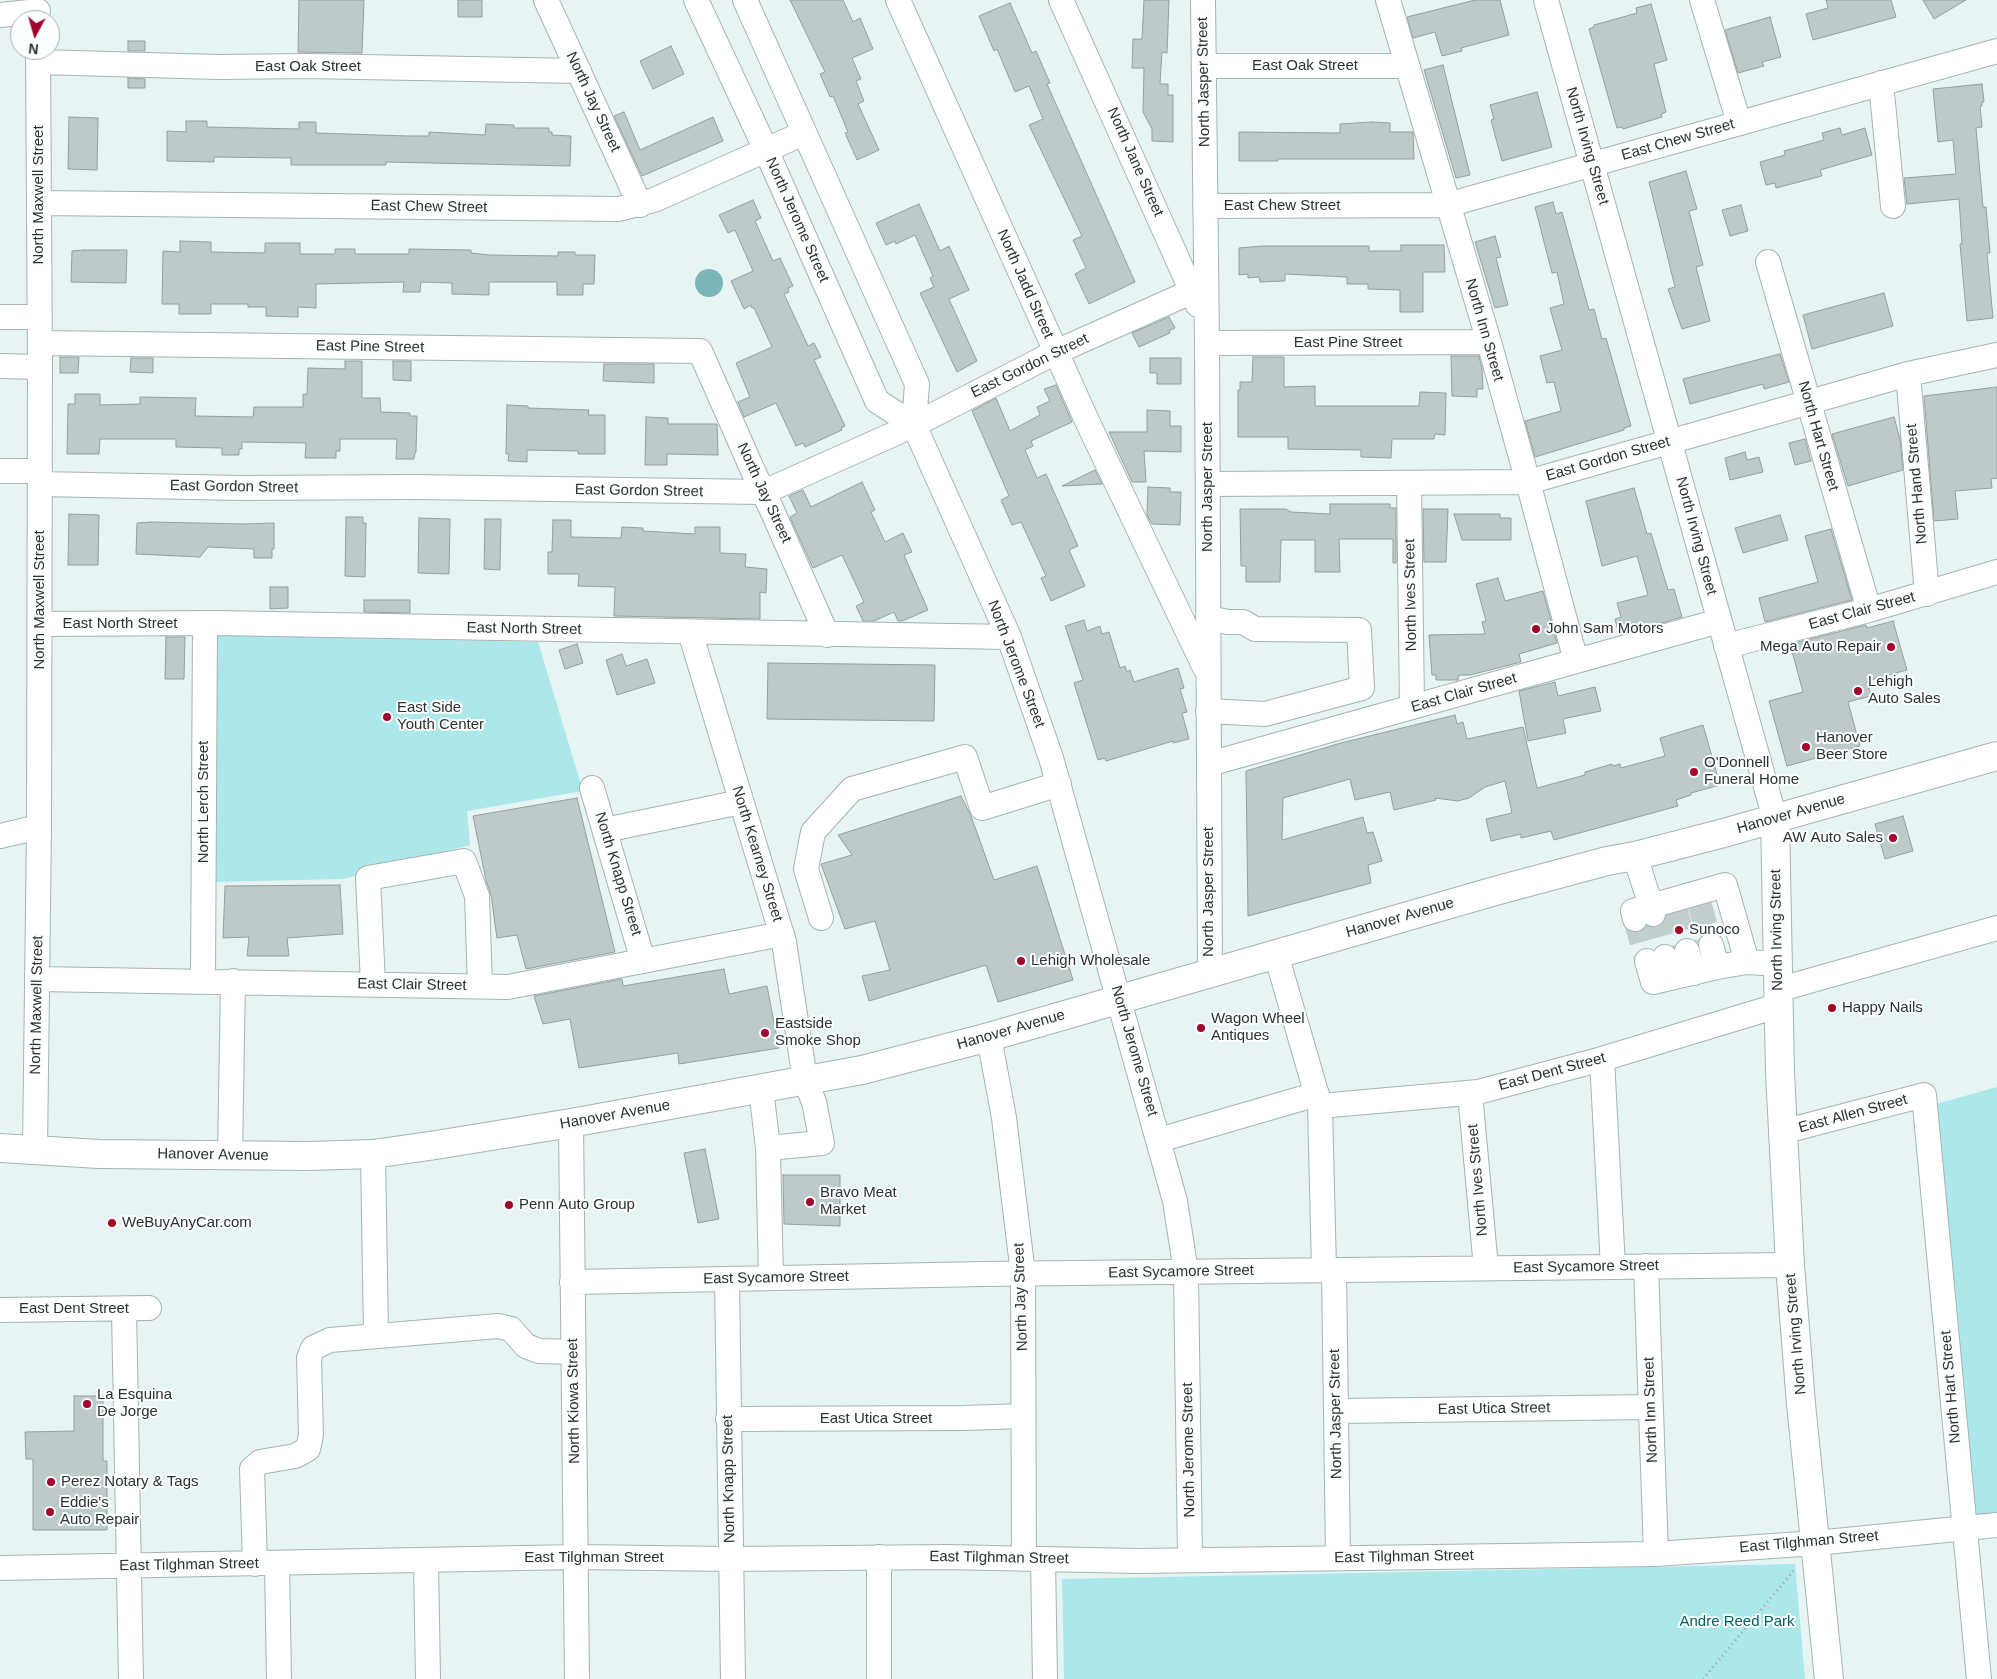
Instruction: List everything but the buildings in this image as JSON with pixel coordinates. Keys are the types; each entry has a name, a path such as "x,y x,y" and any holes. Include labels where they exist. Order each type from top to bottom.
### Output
{"main road":[{"name":"Hanover Avenue","path":"0,1148 99,1154 309,1156 373,1154 570,1123 862,1070 1120,1000 1495,891 1607,861 1636,856 1997,756"},
{"name":"North Irving Street","path":"1775,818 1777,998 1782,1132 1790,1265 1829,1679"}],"street":[{"name":"North Jay Street","path":"546,0 640,205"},
{"name":"North Jerome Street","path":"696,0 766,150 877,401 914,425"},
{"name":"North Jerome Street","path":"744,0 917,384 914,425 1009,637 1059,784 1175,1200 1186,1272 1190,1560"},
{"name":"North Jadd Street","path":"898,0 1124,500 1208,674"},
{"name":"North Jane Street","path":"1061,0 1193,291 1207,334"},
{"name":"North Jasper Street","path":"1203,0 1208,484 1218,620 1208,674 1218,712 1209,764 1210,973"},
{"name":"North Inn Street","path":"1388,0 1528,482 1576,661"},
{"name":"North Irving Street","path":"1546,0 1775,818"},
{"path":"1702,0 1739,123"},
{"name":"East Chew Street","path":"1205,206 1447,205 1997,50"},
{"name":"East Oak Street","path":"60,57 218,67 306,66 578,71"},
{"name":"North Maxwell Street","path":"34,1150 40,624 38,60"},
{"name":"East Oak Street","path":"1204,66 1406,66"},
{"path":"1881,83 1893,206"},
{"name":"East Chew Street","path":"39,203 619,209 654,200 804,133"},
{"name":"North Hart Street","path":"1768,262 1869,610"},
{"name":"East Gordon Street","path":"0,471 40,477 242,488 414,487 764,492 914,425 1056,352 1193,291"},
{"path":"0,317 40,317"},
{"name":"East Pine Street","path":"1207,334 1488,342"},
{"name":"East Pine Street","path":"40,343 700,351"},
{"name":"North Jay Street","path":"700,351 826,635"},
{"name":"East Gordon Street","path":"1208,484 1528,482 1908,374 1997,355"},
{"path":"0,366 40,367"},
{"name":"North Hand Street","path":"1908,374 1927,594"},
{"name":"North Ives Street","path":"1409,483 1412,707"},
{"name":"East Clair Street","path":"1726,646 1869,610 1997,572"},
{"path":"1218,620 1243,622 1255,629 1359,630 1362,688 1265,714 1218,712"},
{"name":"East Clair Street","path":"1209,764 1719,621"},
{"name":"East North Street","path":"40,624 205,623 1009,637"},
{"name":"North Lerch Street","path":"203,980 205,623"},
{"name":"North Kearney Street","path":"690,632 782,934 805,1080 814,1102 822,1142 768,1148"},
{"path":"821,918 806,869 813,832 852,789 965,757 982,808 1059,784"},
{"name":"North Knapp Street","path":"592,788 606,830 643,961"},
{"path":"606,830 741,802"},
{"path":"0,836 39,828"},
{"path":"1636,856 1657,909 1697,898 1725,885 1747,962"},
{"path":"374,984 368,878 464,861 477,896 480,986"},
{"name":"East Dent Street","path":"1159,1140 1318,1100 1478,1092 1602,1059 1777,998 1997,928"},
{"name":"East Clair Street","path":"37,979 203,980 508,987 782,934"},
{"path":"1711,945 1717,967"},
{"name":"North Jasper Street","path":"1276,954 1318,1100 1337,1411 1338,1558"},
{"path":"1661,965 1690,962 1717,967 1747,962 1777,963"},
{"path":"230,1155 233,981"},
{"name":"North Jay Street","path":"989,1037 1004,1118 1023,1274 1023,1416 1033,1559"},
{"path":"1602,1059 1613,1267"},
{"path":"761,1089 768,1148 772,1278"},
{"name":"North Ives Street","path":"1470,1092 1486,1268"},
{"name":"North Hart Street","path":"1924,1095 1979,1679"},
{"name":"East Allen Street","path":"1782,1132 1924,1095"},
{"name":"North Kiowa Street","path":"570,1123 578,1679"},
{"path":"373,1154 376,1336"},
{"name":"East Sycamore Street","path":"572,1282 1023,1274 1790,1265"},
{"name":"North Inn Street","path":"1646,1266 1656,1554"},
{"name":"North Knapp Street","path":"727,1279 733,1679"},
{"name":"East Dent Street","path":"0,1310 149,1308"},
{"path":"124,1309 131,1679"},
{"path":"279,1679 266,1564 252,1469 260,1462 295,1456 308,1449 311,1435 308,1388 309,1358 313,1348 330,1340 498,1326 511,1329 526,1346 540,1351 573,1352"},
{"name":"East Utica Street","path":"1337,1411 1651,1407"},
{"name":"East Utica Street","path":"728,1419 1023,1416"},
{"name":"East Tilghman Street","path":"0,1568 576,1557 1190,1560 1656,1554 1816,1543 1997,1525"},
{"path":"879,1557 879,1679"},
{"path":"1033,1559 1045,1679"},
{"path":"426,1561 428,1679"}],"path":[{"path":"1703,1679 1816,1543"}],"green space":[{"name":"East Side Youth Center","path":"214,635 538,642 583,791 467,811 470,845 343,879 212,882"},
{"path":"1997,1087 1997,1513 1972,1515 1936,1104"},
{"name":"Andre Reed Park","path":"1795,1564 1805,1679 1064,1679 1062,1579"}],"shaded area":[{"path":"709,269 719,273 723,283 719,293 709,297 699,293 695,283 699,273"}],"tunnel":[{"path":"1699,902 1711,945"},
{"path":"1675,908 1687,951"},
{"path":"1653,914 1665,957"},
{"path":"1635,919 1647,961"}],"place":[{"name":"John Sam Motors","path":"1536,629"},
{"name":"Mega Auto Repair","path":"1891,647"},
{"name":"Lehigh Auto Sales","path":"1858,691"},
{"name":"East Side Youth Center","path":"387,717"},
{"name":"Hanover Beer Store","path":"1806,747"},
{"name":"O'Donnell Funeral Home","path":"1694,772"},
{"name":"AW Auto Sales","path":"1893,838"},
{"name":"Sunoco","path":"1679,930"},
{"name":"Lehigh Wholesale","path":"1021,961"},
{"name":"Happy Nails","path":"1832,1008"},
{"name":"Wagon Wheel Antiques","path":"1201,1028"},
{"name":"Eastside Smoke Shop","path":"765,1033"},
{"name":"Bravo Meat Market","path":"810,1202"},
{"name":"Penn Auto Group","path":"509,1205"},
{"name":"WeBuyAnyCar.com","path":"112,1223"},
{"name":"La Esquina De Jorge","path":"87,1404"},
{"name":"Perez Notary & Tags","path":"51,1482"},
{"name":"Eddie's Auto Repair","path":"50,1512"}]}
